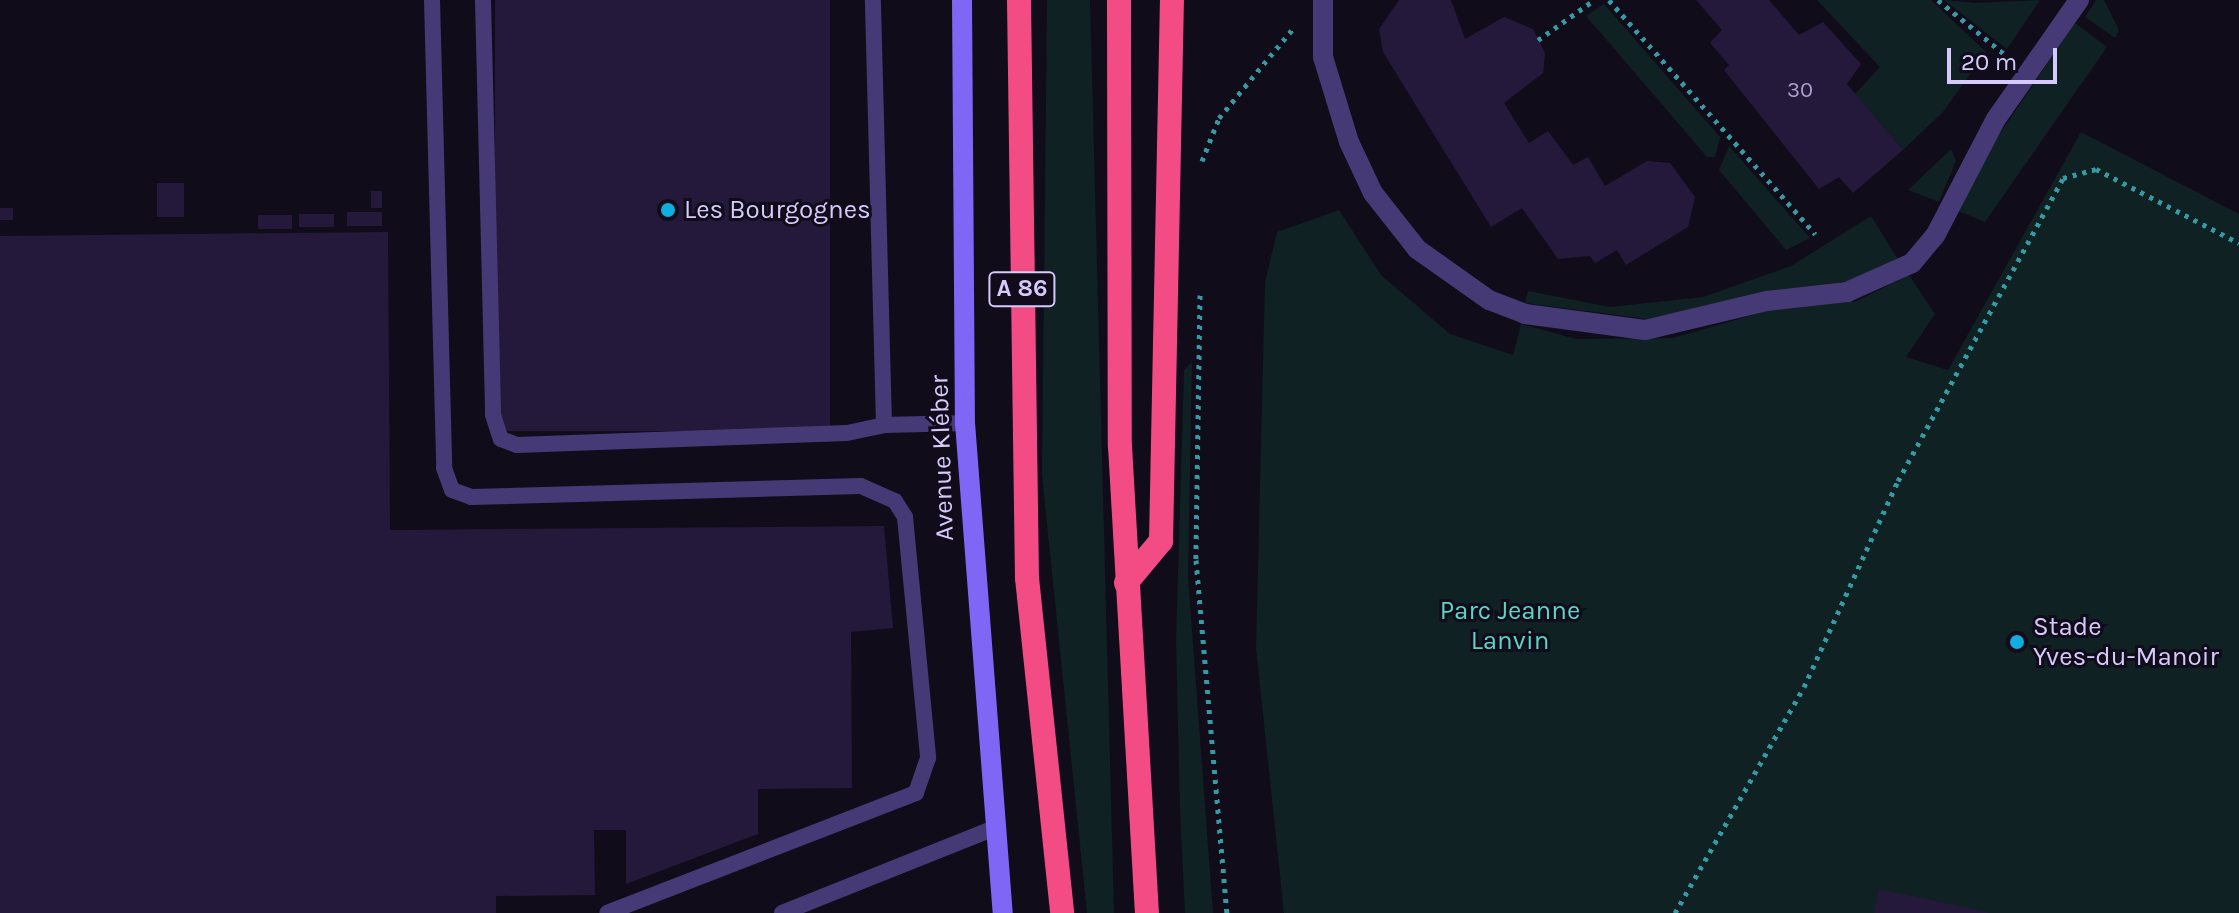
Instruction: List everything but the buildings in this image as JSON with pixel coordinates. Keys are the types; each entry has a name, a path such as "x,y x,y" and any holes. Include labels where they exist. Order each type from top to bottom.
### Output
{"highway":[{"name":"A 86","path":"1019,0 1027,578 1062,913"},
{"path":"1119,0 1126,583 1147,913"},
{"path":"1126,583 1161,541 1172,0"}],"street":[{"name":"Avenue Kléber","path":"962,0 965,423 1003,913"},
{"path":"1315,6 1323,57 1349,142 1373,193 1417,249 1489,300 1525,314 1568,325 1645,330 1767,301 1847,292 1904,269 1935,236 1965,167 2079,0"}],"lane":[{"path":"432,0 444,468 452,490 471,497 861,486 895,501 905,517 928,758 916,793 607,913"},
{"path":"483,0 493,415 501,439 517,445 832,434 884,425 965,423"},
{"path":"873,0 884,425"},
{"path":"782,913 995,828"}],"path":[{"path":"1538,40 1594,0"},
{"path":"1609,0 1815,234"},
{"path":"1938,0 2003,54"},
{"path":"1202,173 1219,118 1315,6"},
{"path":"1675,913 1804,687 1898,481 2063,178 2096,169 2239,243"},
{"path":"1200,282 1196,560 1227,913"}],"green space":[{"path":"1047,0 1090,0 1114,913 1087,913 1042,475"},
{"path":"1817,0 1931,0 1986,52 1943,112 1903,150 1855,94 1880,67"},
{"path":"1944,0 1976,3 2040,0 2007,49"},
{"path":"2096,0 2104,0 2119,30 2115,38 2085,17"},
{"path":"1604,4 1720,137 1715,157 1707,157 1586,16"},
{"path":"2075,23 2107,47 1985,222 1958,211 1994,142"},
{"name":"Parc Jeanne Lanvin","path":"2081,132 2239,214 2239,913 1284,913 1256,648 1265,282 1277,232 1339,210 1381,275 1450,334 1513,355 1521,324 1576,339 1673,338 1770,310 1857,301 1909,275 1935,314 1906,357 1948,370"},
{"path":"1729,146 1810,238 1786,250 1719,170"},
{"path":"1951,149 1956,161 1939,202 1908,190"},
{"path":"1871,216 1899,261 1853,280 1648,319 1525,303 1528,291 1610,307 1703,297 1791,266"},
{"path":"1192,362 1188,577 1213,913 1185,913 1180,810 1176,641 1184,370"}],"place":[{"name":"Les Bourgognes","path":"668,210"},
{"name":"Stade Yves-du-Manoir","path":"2017,642"}]}
